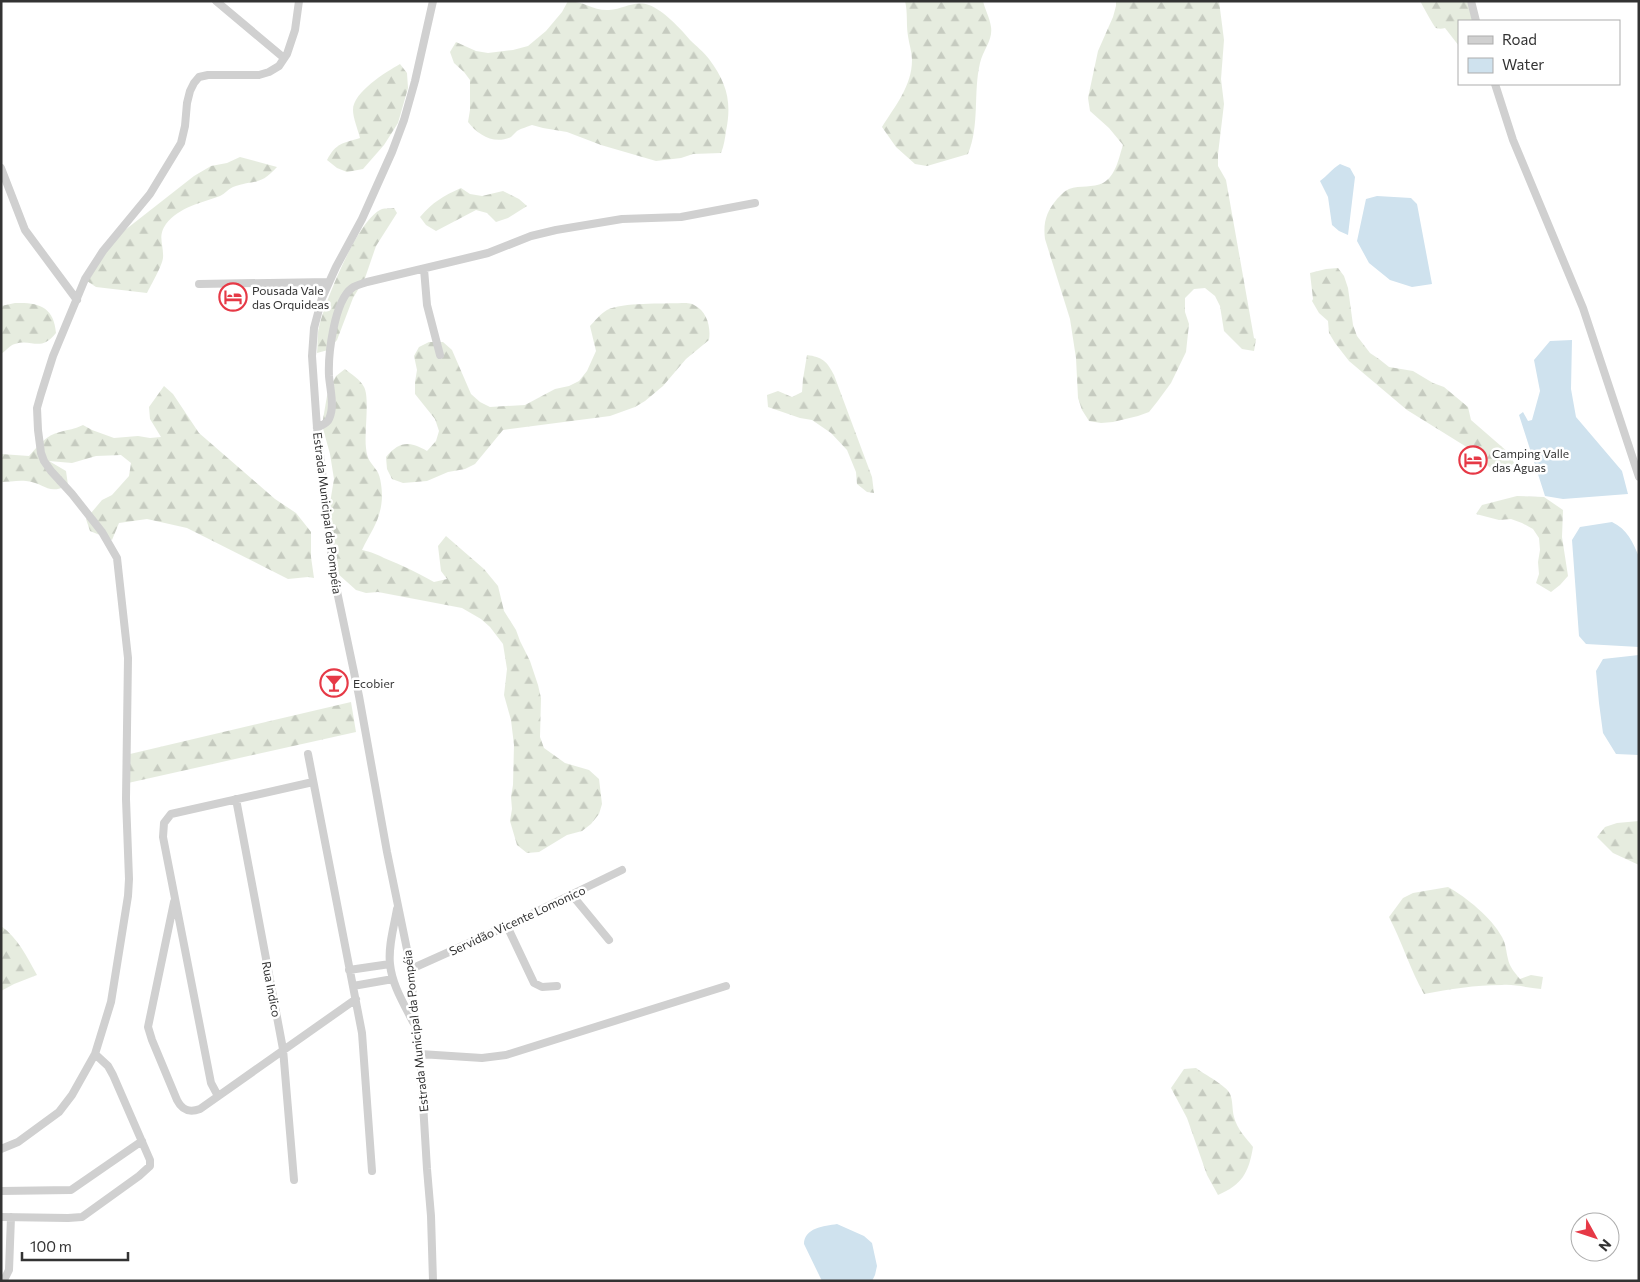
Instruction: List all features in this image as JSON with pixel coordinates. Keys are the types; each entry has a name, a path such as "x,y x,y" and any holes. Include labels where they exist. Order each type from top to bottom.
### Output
{"street":[{"path":"216,1 284,58"},
{"path":"1,1149 18,1142 59,1112 72,1094 95,1054 111,1002 129,879 126,794 128,658 118,558 102,532 44,461 39,442 38,408 41,394 53,356 85,279 103,251 150,194 181,143 185,126 186,104 190,91 199,77 208,75 259,75 279,66 287,54 295,30 299,1"},
{"name":"Estrada Municipal da Pompéia","path":"433,1 415,81 392,152 362,219 322,298 314,328 312,356 317,428 334,577 360,696 387,852 411,970 415,1026 420,1054 431,1216 433,1281"},
{"path":"1471,1 1476,20"},
{"path":"1495,85 1513,140 1583,308 1639,477"},
{"path":"1,168 25,230 76,300"},
{"path":"317,428 327,422 331,414 332,402 329,374 331,345 336,319 343,298 352,288 367,282 488,253 532,236 565,228 622,219 681,217 755,203"},
{"path":"424,269 427,305 440,356"},
{"path":"199,284 329,282"},
{"path":"308,754 356,999 365,1057 372,1171"},
{"path":"218,1096 211,1083 163,837 164,822 171,814 313,782"},
{"name":"Rua Indico","path":"236,799 283,1049 294,1180"},
{"name":"Servidão Vicente Lomonico","path":"411,970 622,870"},
{"path":"572,895 609,940"},
{"path":"175,898 149,1018 150,1033 177,1100 183,1108 195,1111 200,1110 283,1049 356,999"},
{"path":"398,902 390,951 390,964 393,979 415,1026"},
{"path":"507,926 534,983 542,987 557,986"},
{"path":"350,970 390,964"},
{"path":"353,986 393,979"},
{"path":"420,1054 482,1058 506,1055 726,986"},
{"path":"1,1217 82,1217 148,1169 151,1163 113,1075 108,1066 95,1054"},
{"path":"1,1191 70,1190 79,1186 142,1141"},
{"path":"1,1280 5,1278 9,1270 11,1217"}],"green space":[{"path":"568,1 604,10 634,4 649,5 666,15 677,25 707,56 724,85 728,102 728,121 721,153 693,154 681,158 656,161 601,145 567,132 532,125 517,131 511,137 499,140 482,135 472,127 468,122 470,80 454,63 450,52 456,42 476,51 488,53 528,46 546,31 562,12"},
{"path":"905,1 983,1 991,27 991,36 981,58 978,74 974,132 968,154 927,166 915,164 896,147 882,127 906,87 911,69 912,57 907,32"},
{"path":"1116,1 1219,1 1224,40 1221,79 1224,104 1218,166 1226,180 1254,338 1256,339 1254,351 1242,349 1224,331 1220,306 1215,296 1205,288 1194,289 1185,298 1185,312 1189,324 1186,352 1171,383 1149,412 1113,422 1101,423 1089,421 1082,410 1078,398 1076,358 1070,319 1045,239 1044,228 1050,208 1067,190 1103,183 1111,176 1123,145 1109,128 1090,111 1088,98 1098,51 1113,17"},
{"path":"1420,1 1466,1 1472,9 1474,20 1458,20 1458,45 1445,28 1439,29 1435,27"},
{"path":"400,64 407,73 408,88 398,123 384,145 363,169 347,172 337,168 327,160 334,150 344,143 360,138 353,110 358,96 371,83"},
{"path":"240,157 277,167 261,180 233,187 222,195 191,206 171,218 162,233 163,258 147,293 96,287 87,281 111,241 194,176 211,166 227,163"},
{"path":"461,188 470,194 482,196 503,191 519,199 527,206 508,218 496,222 487,213 476,210 436,231 426,225 420,217 429,207"},
{"path":"394,208 397,213 376,246 365,278 353,298 337,340 328,350 317,353 318,330 322,315 335,281 353,244 373,216 382,209"},
{"path":"1338,268 1344,276 1348,288 1353,325 1357,336 1370,353 1389,367 1413,371 1444,387 1468,407 1471,420 1509,453 1514,463 1506,470 1494,471 1465,446 1407,410 1349,361 1329,333 1328,321 1319,313 1312,301 1310,273"},
{"path":"15,303 38,305 44,308 52,317 56,333 50,339 40,344 15,344 1,354 1,306"},
{"path":"693,304 705,315 709,325 709,340 686,359 663,386 645,401 635,407 610,416 503,430 475,464 465,469 448,472 427,481 403,483 392,479 387,469 386,457 400,445 405,444 415,445 427,451 436,441 439,431 435,419 415,394 417,370 414,356 419,347 429,342 443,342 452,350 471,394 480,402 490,407 525,405 555,389 569,386 579,381 587,371 596,351 590,326 607,310 614,307 632,305"},
{"path":"807,355 824,361 834,375 872,477 874,493 867,492 857,484 856,472 847,450 831,433 812,420 768,407 767,395 778,391 792,397 802,392"},
{"path":"345,369 361,382 366,392 367,455 378,474 382,497 380,512 362,550 397,563 434,582 447,579 441,571 438,546 446,536 484,569 498,586 504,611 516,630 530,661 541,698 540,737 544,748 565,763 589,770 599,779 602,804 599,814 591,824 582,831 567,835 539,852 527,853 517,845 510,821 514,745 511,720 504,695 507,669 503,644 481,619 462,608 378,592 366,593 356,590 337,573 326,514 334,479 330,454 322,425 331,385 336,376"},
{"path":"164,386 173,394 199,433 275,499 296,513 304,523 311,532 311,557 314,578 288,579 187,528 147,519 119,523 112,540 90,531 86,519 102,500 112,495 129,476 131,463 121,455 96,456 72,463 49,461 66,471 68,485 61,488 51,489 26,481 1,482 1,454 29,456 43,441 55,433 83,425 114,438 161,437 150,419 149,407"},
{"path":"1517,496 1544,497 1563,510 1562,537 1568,576 1551,592 1536,583 1539,574 1540,550 1539,538 1533,529 1511,519 1499,520 1476,514 1482,505"},
{"path":"351,702 356,732 128,783 130,754"},
{"path":"1639,821 1639,865 1613,853 1597,837 1605,827 1617,823"},
{"path":"1448,887 1463,896 1498,930 1504,942 1512,969 1520,979 1531,975 1543,977 1541,989 1512,985 1492,985 1424,994 1389,917 1403,898 1413,893"},
{"path":"1,926 17,942 37,975 1,991"},
{"path":"1196,1068 1228,1091 1231,1096 1235,1121 1253,1147 1249,1164 1243,1177 1233,1187 1218,1195 1207,1175 1187,1118 1171,1088 1184,1069"}],"water":[{"path":"1340,164 1350,168 1355,177 1348,235 1332,225 1328,197 1320,181"},
{"path":"1377,196 1411,198 1417,204 1432,284 1412,287 1390,280 1369,263 1357,241 1366,199"},
{"path":"1572,340 1571,389 1576,417 1622,471 1628,494 1563,499 1545,496 1519,415 1523,412 1528,421 1532,420 1540,391 1534,360 1550,341"},
{"path":"1612,522 1622,528 1629,536 1639,557 1639,647 1586,644 1579,636 1572,540 1580,527"},
{"path":"1639,655 1639,755 1616,754 1603,733 1596,671 1603,659"},
{"path":"837,1224 864,1236 872,1243 877,1266 872,1281 822,1281 804,1244 805,1239 811,1231"}],"place":[{"name":"Pousada Vale das Orquideas","path":"233,297"},
{"name":"Camping Valle das Aguas","path":"1473,460"},
{"name":"Ecobier","path":"334,683"}]}
